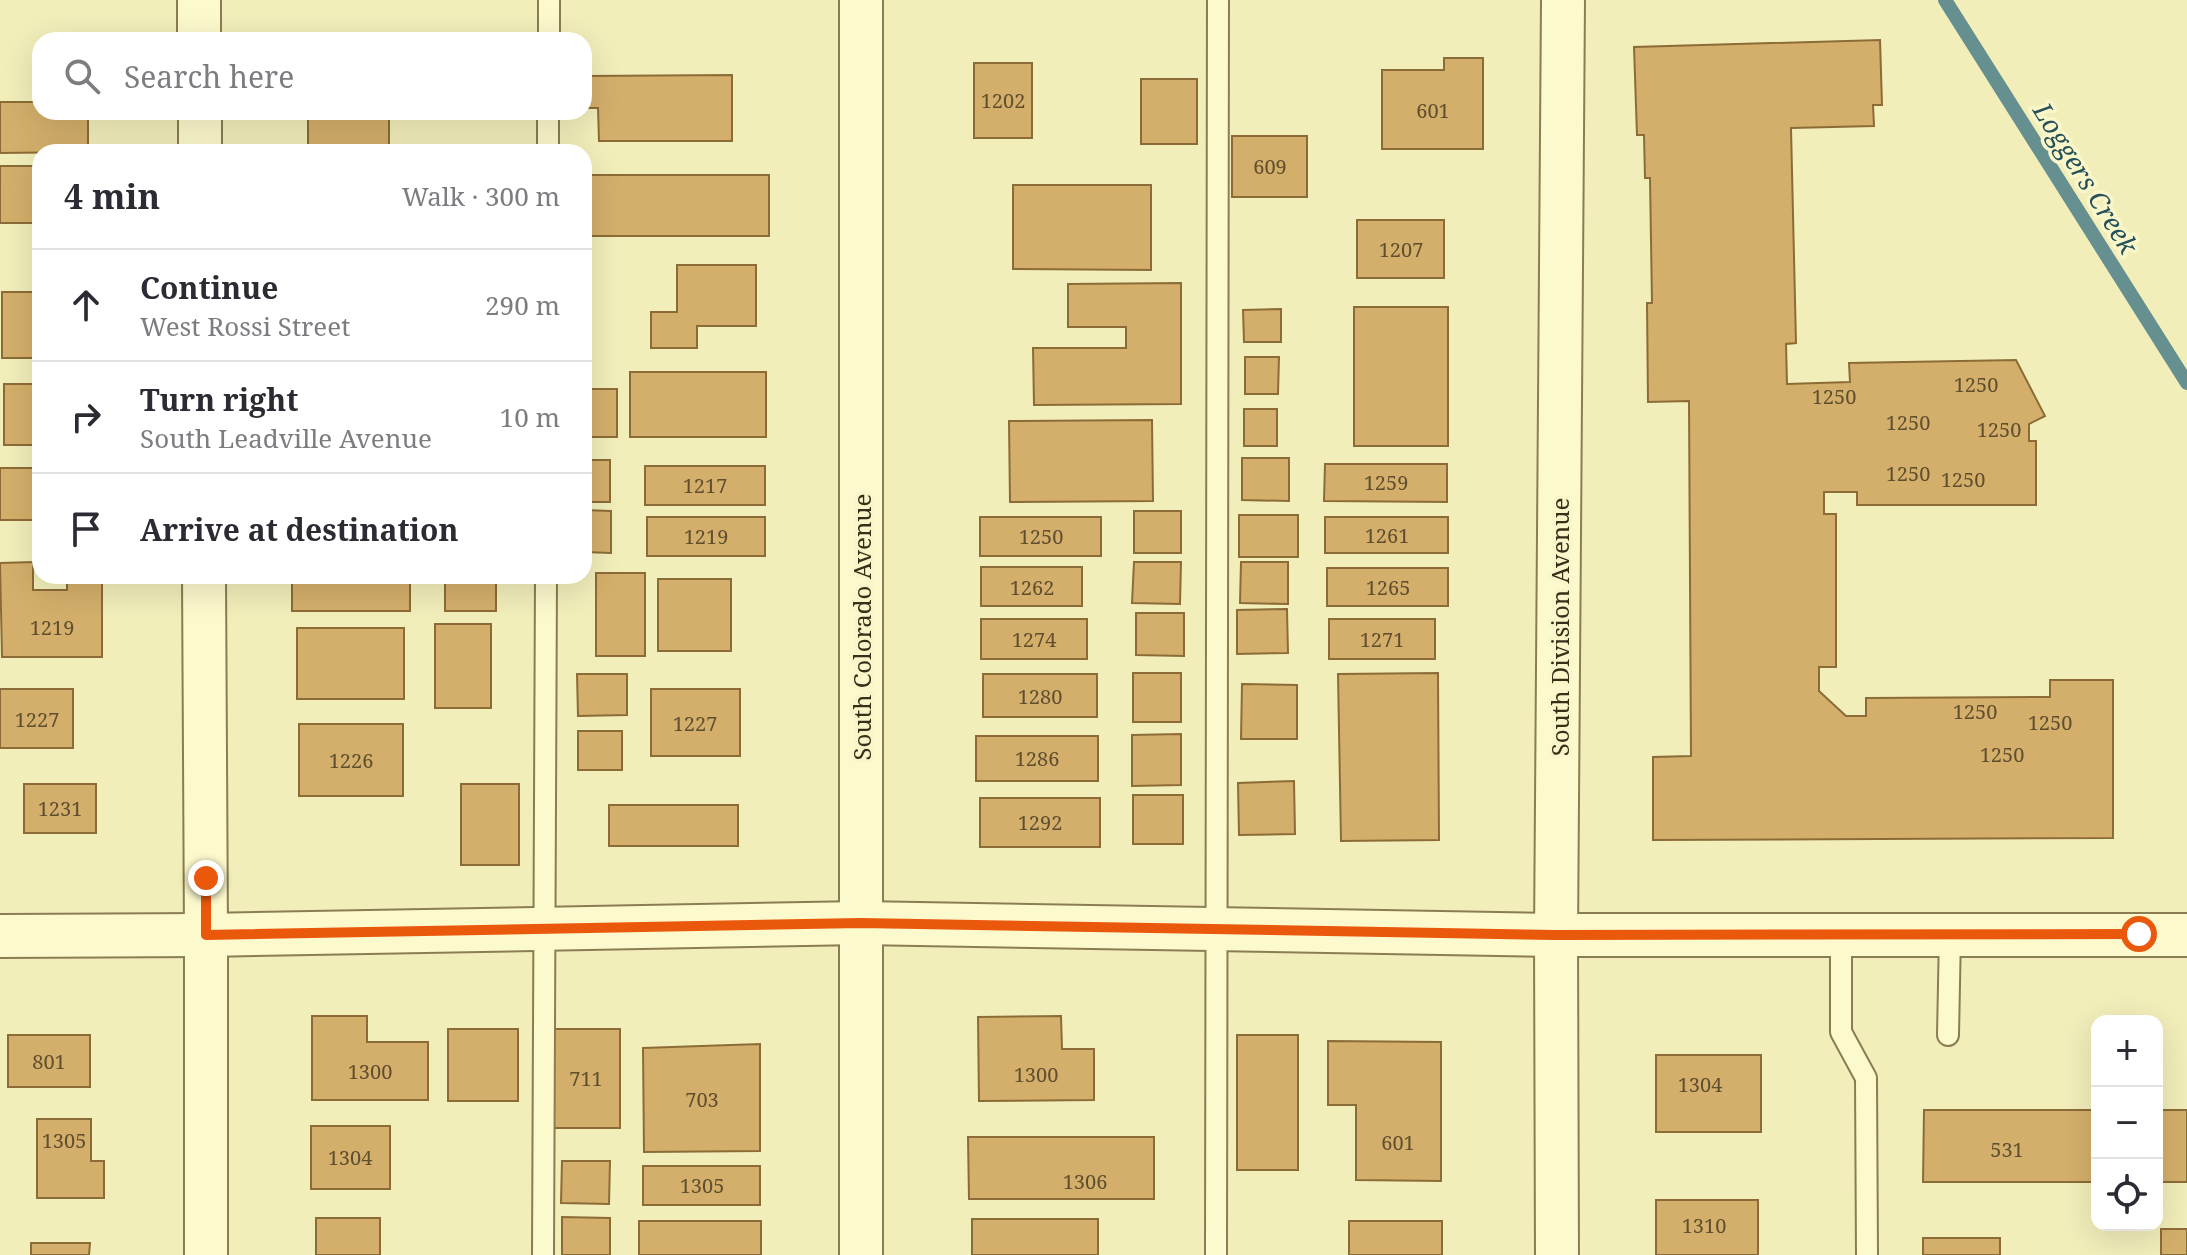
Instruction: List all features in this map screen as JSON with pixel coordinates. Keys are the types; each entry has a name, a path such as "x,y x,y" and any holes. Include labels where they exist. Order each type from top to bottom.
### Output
{"street":[{"path":"199,0 199,32"},
{"name":"South Colorado Avenue","path":"861,0 861,1255"},
{"name":"South Division Avenue","path":"1557,1255 1556,935 1563,0"},
{"path":"200,120 200,144"},
{"path":"204,584 206,1255"},
{"path":"0,936 861,923 1556,935 2187,935"}],"lane":[{"path":"549,0 549,32"},
{"path":"1216,1255 1218,0"},
{"path":"548,120 548,144"},
{"path":"543,1255 546,584"},
{"path":"1841,934 1841,1032 1866,1078 1867,1255"},
{"path":"1948,1035 1950,934"}],"building":[{"path":"1880,40 1882,105 1873,105 1874,126 1791,128 1796,343 1786,344 1787,384 1850,382 1849,363 2016,360 2045,416 2029,424 2029,441 2036,441 2036,505 1857,505 1857,492 1824,492 1824,514 1836,514 1836,667 1819,667 1819,691 1846,716 1866,716 1866,698 2050,697 2050,680 2113,680 2113,838 1653,840 1653,757 1691,756 1689,401 1648,402 1647,303 1652,303 1650,178 1645,178 1644,135 1637,135 1634,47"},
{"path":"1444,58 1483,58 1483,149 1382,149 1382,70 1444,70"},
{"path":"974,63 1032,63 1032,138 974,138"},
{"path":"732,75 732,141 599,141 598,108 592,108 592,76"},
{"path":"1141,79 1197,79 1197,144 1141,144"},
{"path":"0,102 32,102 32,120 88,120 88,144 32,144 32,153 0,153"},
{"path":"308,120 389,120 389,144 308,144"},
{"path":"1232,136 1307,136 1307,197 1232,197"},
{"path":"0,166 32,166 32,223 0,223"},
{"path":"592,175 769,175 769,236 592,236"},
{"path":"1013,185 1151,185 1151,270 1013,269"},
{"path":"1357,220 1444,220 1444,278 1357,278"},
{"path":"677,265 756,265 756,326 697,326 697,348 651,348 651,312 677,312"},
{"path":"1181,283 1181,404 1034,405 1033,348 1126,348 1126,327 1068,327 1068,284"},
{"path":"2,292 32,292 32,358 2,358"},
{"path":"1354,307 1448,307 1448,446 1354,446"},
{"path":"1281,309 1281,342 1244,342 1243,310"},
{"path":"1245,357 1279,357 1278,394 1245,394"},
{"path":"630,372 766,372 766,437 630,437"},
{"path":"4,384 32,384 32,445 4,445"},
{"path":"592,389 617,389 617,437 592,437"},
{"path":"1244,409 1277,409 1277,446 1244,446"},
{"path":"1152,420 1153,501 1010,502 1009,421"},
{"path":"1242,458 1289,458 1289,501 1242,500"},
{"path":"592,460 610,460 610,502 592,502"},
{"path":"1325,464 1447,464 1447,502 1324,501"},
{"path":"645,466 765,466 765,505 645,505"},
{"path":"0,468 32,468 32,520 0,520"},
{"path":"592,510 611,511 611,553 592,552"},
{"path":"1134,511 1181,511 1181,553 1134,553"},
{"path":"1239,515 1298,515 1298,557 1239,557"},
{"path":"647,517 765,517 765,556 647,556"},
{"path":"980,517 1101,517 1101,556 980,556"},
{"path":"1325,517 1448,517 1448,553 1325,553"},
{"path":"32,562 33,590 67,590 67,584 102,584 102,657 2,657 0,563"},
{"path":"1134,562 1181,562 1180,604 1132,603"},
{"path":"1241,562 1288,562 1288,604 1240,603"},
{"path":"981,567 1082,567 1082,606 981,606"},
{"path":"1327,568 1448,568 1448,606 1327,606"},
{"path":"596,573 645,573 645,656 596,656"},
{"path":"658,579 731,579 731,651 658,651"},
{"path":"292,584 410,584 410,611 292,611"},
{"path":"445,584 496,584 496,611 445,611"},
{"path":"1287,609 1288,653 1237,654 1237,610"},
{"path":"1136,613 1184,613 1184,656 1136,655"},
{"path":"981,619 1087,619 1087,659 981,659"},
{"path":"1329,619 1435,619 1435,659 1329,659"},
{"path":"435,624 491,624 491,708 435,708"},
{"path":"297,628 404,628 404,699 297,699"},
{"path":"1133,673 1181,673 1181,722 1133,722"},
{"path":"1438,673 1439,840 1341,841 1338,674"},
{"path":"577,674 627,674 627,715 578,716"},
{"path":"983,674 1097,674 1097,717 983,717"},
{"path":"1242,684 1297,685 1297,739 1241,739"},
{"path":"0,689 73,689 73,748 0,748"},
{"path":"651,689 740,689 740,756 651,756"},
{"path":"299,724 403,724 403,796 299,796"},
{"path":"578,731 622,731 622,770 578,770"},
{"path":"1181,734 1181,785 1132,786 1132,735"},
{"path":"976,736 1098,736 1098,781 976,781"},
{"path":"1294,781 1295,834 1239,835 1238,783"},
{"path":"24,784 96,784 96,833 24,833"},
{"path":"461,784 519,784 519,865 461,865"},
{"path":"1133,795 1183,795 1183,844 1133,844"},
{"path":"980,798 1100,798 1100,847 980,847"},
{"path":"609,805 738,805 738,846 609,846"},
{"path":"312,1016 367,1016 367,1042 428,1042 428,1100 312,1100"},
{"path":"1061,1016 1062,1049 1094,1049 1094,1100 979,1101 978,1017"},
{"path":"448,1029 518,1029 518,1101 448,1101"},
{"path":"552,1029 620,1029 620,1128 552,1128"},
{"path":"8,1035 90,1035 90,1087 8,1087"},
{"path":"1237,1035 1298,1035 1298,1170 1237,1170"},
{"path":"1328,1041 1441,1042 1441,1181 1356,1180 1356,1105 1328,1105"},
{"path":"760,1044 760,1151 644,1152 643,1048"},
{"path":"1656,1055 1761,1055 1761,1132 1656,1132"},
{"path":"1924,1110 2091,1110 2091,1182 1923,1182"},
{"path":"2163,1110 2187,1110 2187,1182 2163,1182"},
{"path":"37,1119 91,1119 91,1161 104,1161 104,1198 37,1198"},
{"path":"311,1126 390,1126 390,1189 311,1189"},
{"path":"968,1137 1154,1137 1154,1199 969,1199"},
{"path":"562,1161 610,1161 609,1204 561,1203"},
{"path":"643,1166 760,1166 760,1205 643,1205"},
{"path":"1656,1200 1758,1200 1758,1255 1656,1255"},
{"path":"562,1217 610,1218 610,1255 562,1255"},
{"path":"316,1218 380,1218 380,1255 316,1255"},
{"path":"972,1219 1098,1219 1098,1255 972,1255"},
{"path":"639,1221 761,1221 761,1255 639,1255"},
{"path":"1349,1221 1442,1221 1442,1255 1349,1255"},
{"path":"2163,1229 2187,1229 2187,1255 2161,1255"},
{"path":"1923,1238 2000,1238 2000,1255 1923,1255"},
{"path":"31,1243 90,1243 89,1255 31,1255"}],"waterway":[{"name":"Loggers Creek","path":"1945,0 2187,383"}],"route":[{"path":"206,878 206,935 861,923 1556,935 2139,934"}]}
